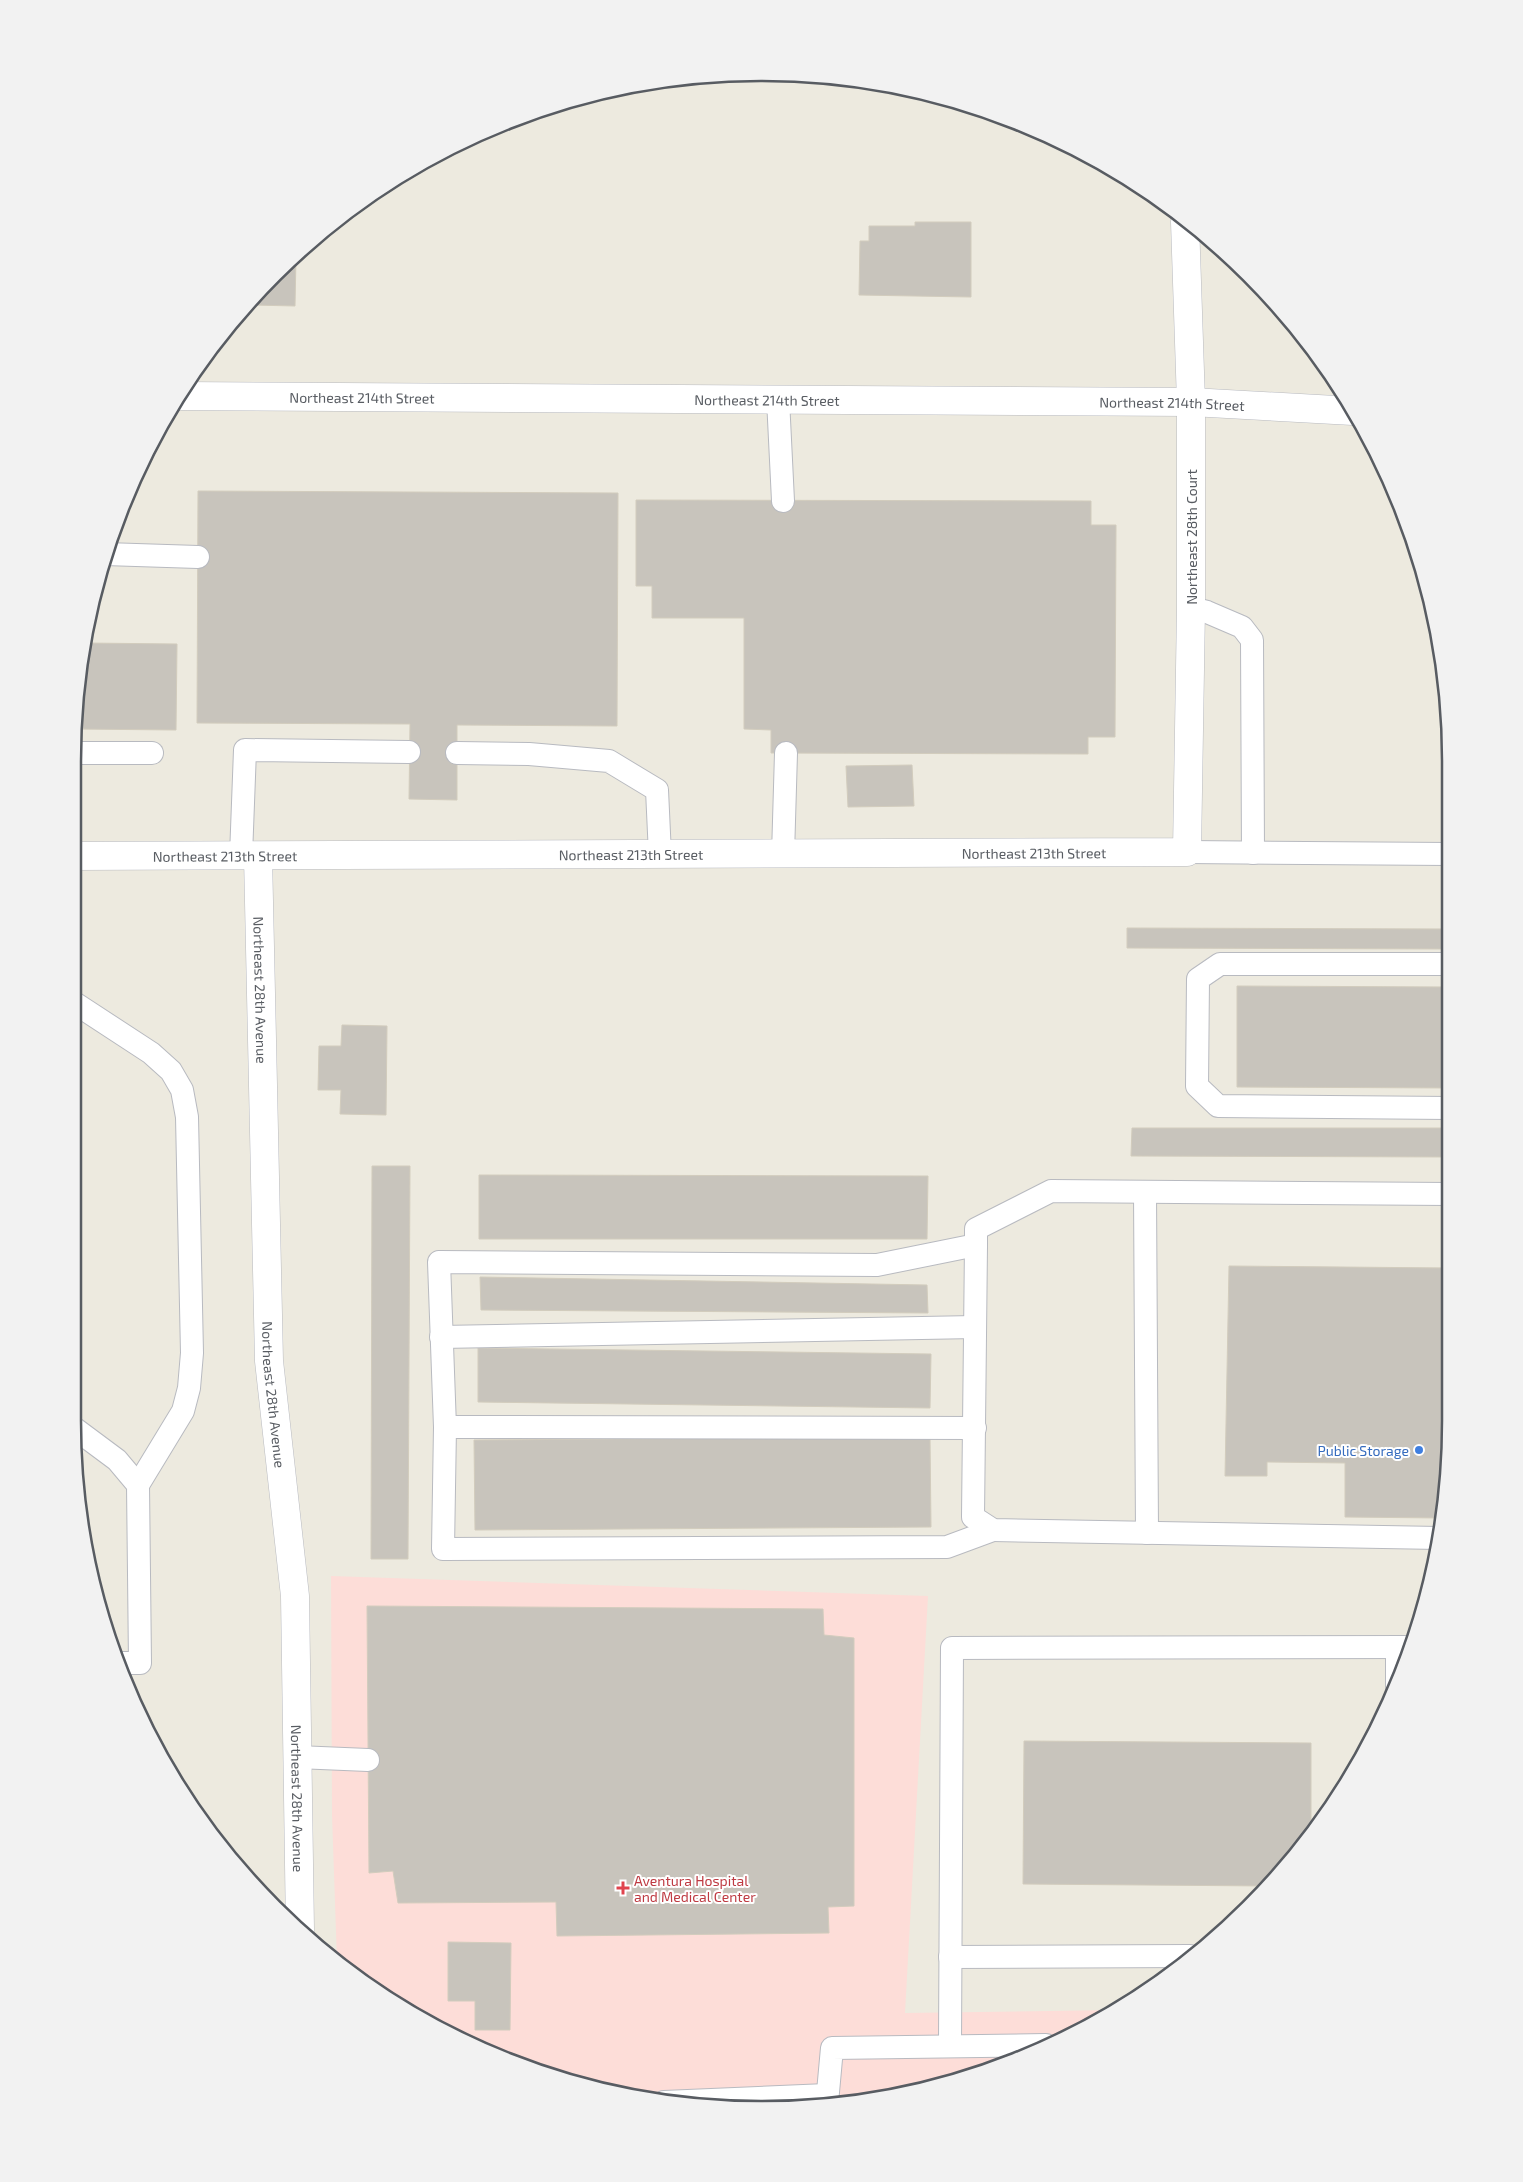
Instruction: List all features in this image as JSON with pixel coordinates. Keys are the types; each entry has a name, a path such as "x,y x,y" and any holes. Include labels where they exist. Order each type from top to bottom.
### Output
{"street":[{"name":"Northeast 28th Court","path":"1185,230 1191,402 1191,608 1187,852"},
{"name":"Northeast 214th Street","path":"188,396 1191,402 1344,411"},
{"name":"Northeast 213th Street","path":"81,856 1187,852"},
{"name":"Northeast 28th Avenue","path":"249,856 269,1361 294,1596 300,1920"}],"lane":[{"path":"778,399 783,501"},
{"path":"114,554 198,557"},
{"path":"1191,608 1207,612 1242,627 1252,640 1252,853"},
{"path":"249,856 245,750 409,752"},
{"path":"81,753 152,753"},
{"path":"458,753 529,754 609,760 657,790 660,855"},
{"path":"783,854 786,753"},
{"path":"1187,852 1442,854"},
{"path":"1442,964 1220,964 1198,979 1197,1086 1218,1106 1442,1108"},
{"path":"81,1008 151,1053 171,1071 182,1090 187,1117 192,1353 189,1388 183,1411 138,1485 140,1663 126,1663"},
{"path":"993,1530 973,1517 976,1229 1051,1191 1442,1194"},
{"path":"1145,1192 1147,1532"},
{"path":"976,1245 877,1265 439,1262 444,1427 443,1549 947,1547 993,1530 1431,1538"},
{"path":"441,1337 975,1327"},
{"path":"444,1427 975,1428"},
{"path":"82,1434 117,1460 138,1485"},
{"path":"950,2046 952,1648 1403,1647"},
{"path":"297,1757 368,1760"},
{"path":"950,1957 1181,1956"},
{"path":"827,2097 832,2048 1031,2045"},
{"path":"749,2100 792,2100"}],"shaded area":[{"name":"Aventura Hospital and Medical Center","path":"331,1576 928,1596 905,2013 1102,2010 1062,2031 980,2065 938,2078 850,2095 762,2101 717,2099 629,2088 585,2078 543,2065 461,2031 421,2010 337,1951 332,1815"}],"building":[{"path":"915,222 971,222 971,297 859,295 860,241 869,241 869,226 915,226"},
{"path":"296,266 295,306 257,305"},
{"path":"198,491 618,493 617,726 457,725 457,800 409,799 410,724 197,723"},
{"path":"636,500 1091,501 1091,525 1116,525 1115,737 1088,737 1088,754 771,753 771,730 744,729 744,618 652,618 652,586 636,586"},
{"path":"92,643 177,644 176,730 82,729 87,673"},
{"path":"912,765 914,806 848,807 846,766"},
{"path":"1127,928 1442,929 1442,949 1127,948"},
{"path":"1237,986 1442,987 1442,1088 1237,1087"},
{"path":"342,1025 387,1026 386,1115 340,1114 341,1090 318,1090 319,1046 341,1046"},
{"path":"1132,1128 1442,1128 1442,1157 1131,1156"},
{"path":"372,1166 410,1166 408,1559 371,1559"},
{"path":"479,1175 928,1176 927,1239 479,1239"},
{"path":"1229,1266 1442,1268 1442,1420 1435,1518 1345,1517 1345,1463 1267,1462 1267,1476 1225,1476"},
{"path":"480,1277 927,1285 928,1313 481,1310"},
{"path":"478,1348 931,1354 930,1408 478,1402"},
{"path":"930,1437 931,1527 475,1530 474,1440"},
{"path":"367,1606 823,1609 824,1635 854,1638 854,1906 828,1907 829,1933 557,1936 556,1902 398,1903 393,1871 369,1873"},
{"path":"1024,1741 1311,1743 1311,1821 1258,1886 1023,1884"},
{"path":"448,1942 511,1943 510,2030 475,2030 475,2001 448,2001"}],"place":[{"name":"Public Storage","path":"1419,1450"},
{"name":"Aventura Hospital and Medical Center","path":"623,1888"}]}
